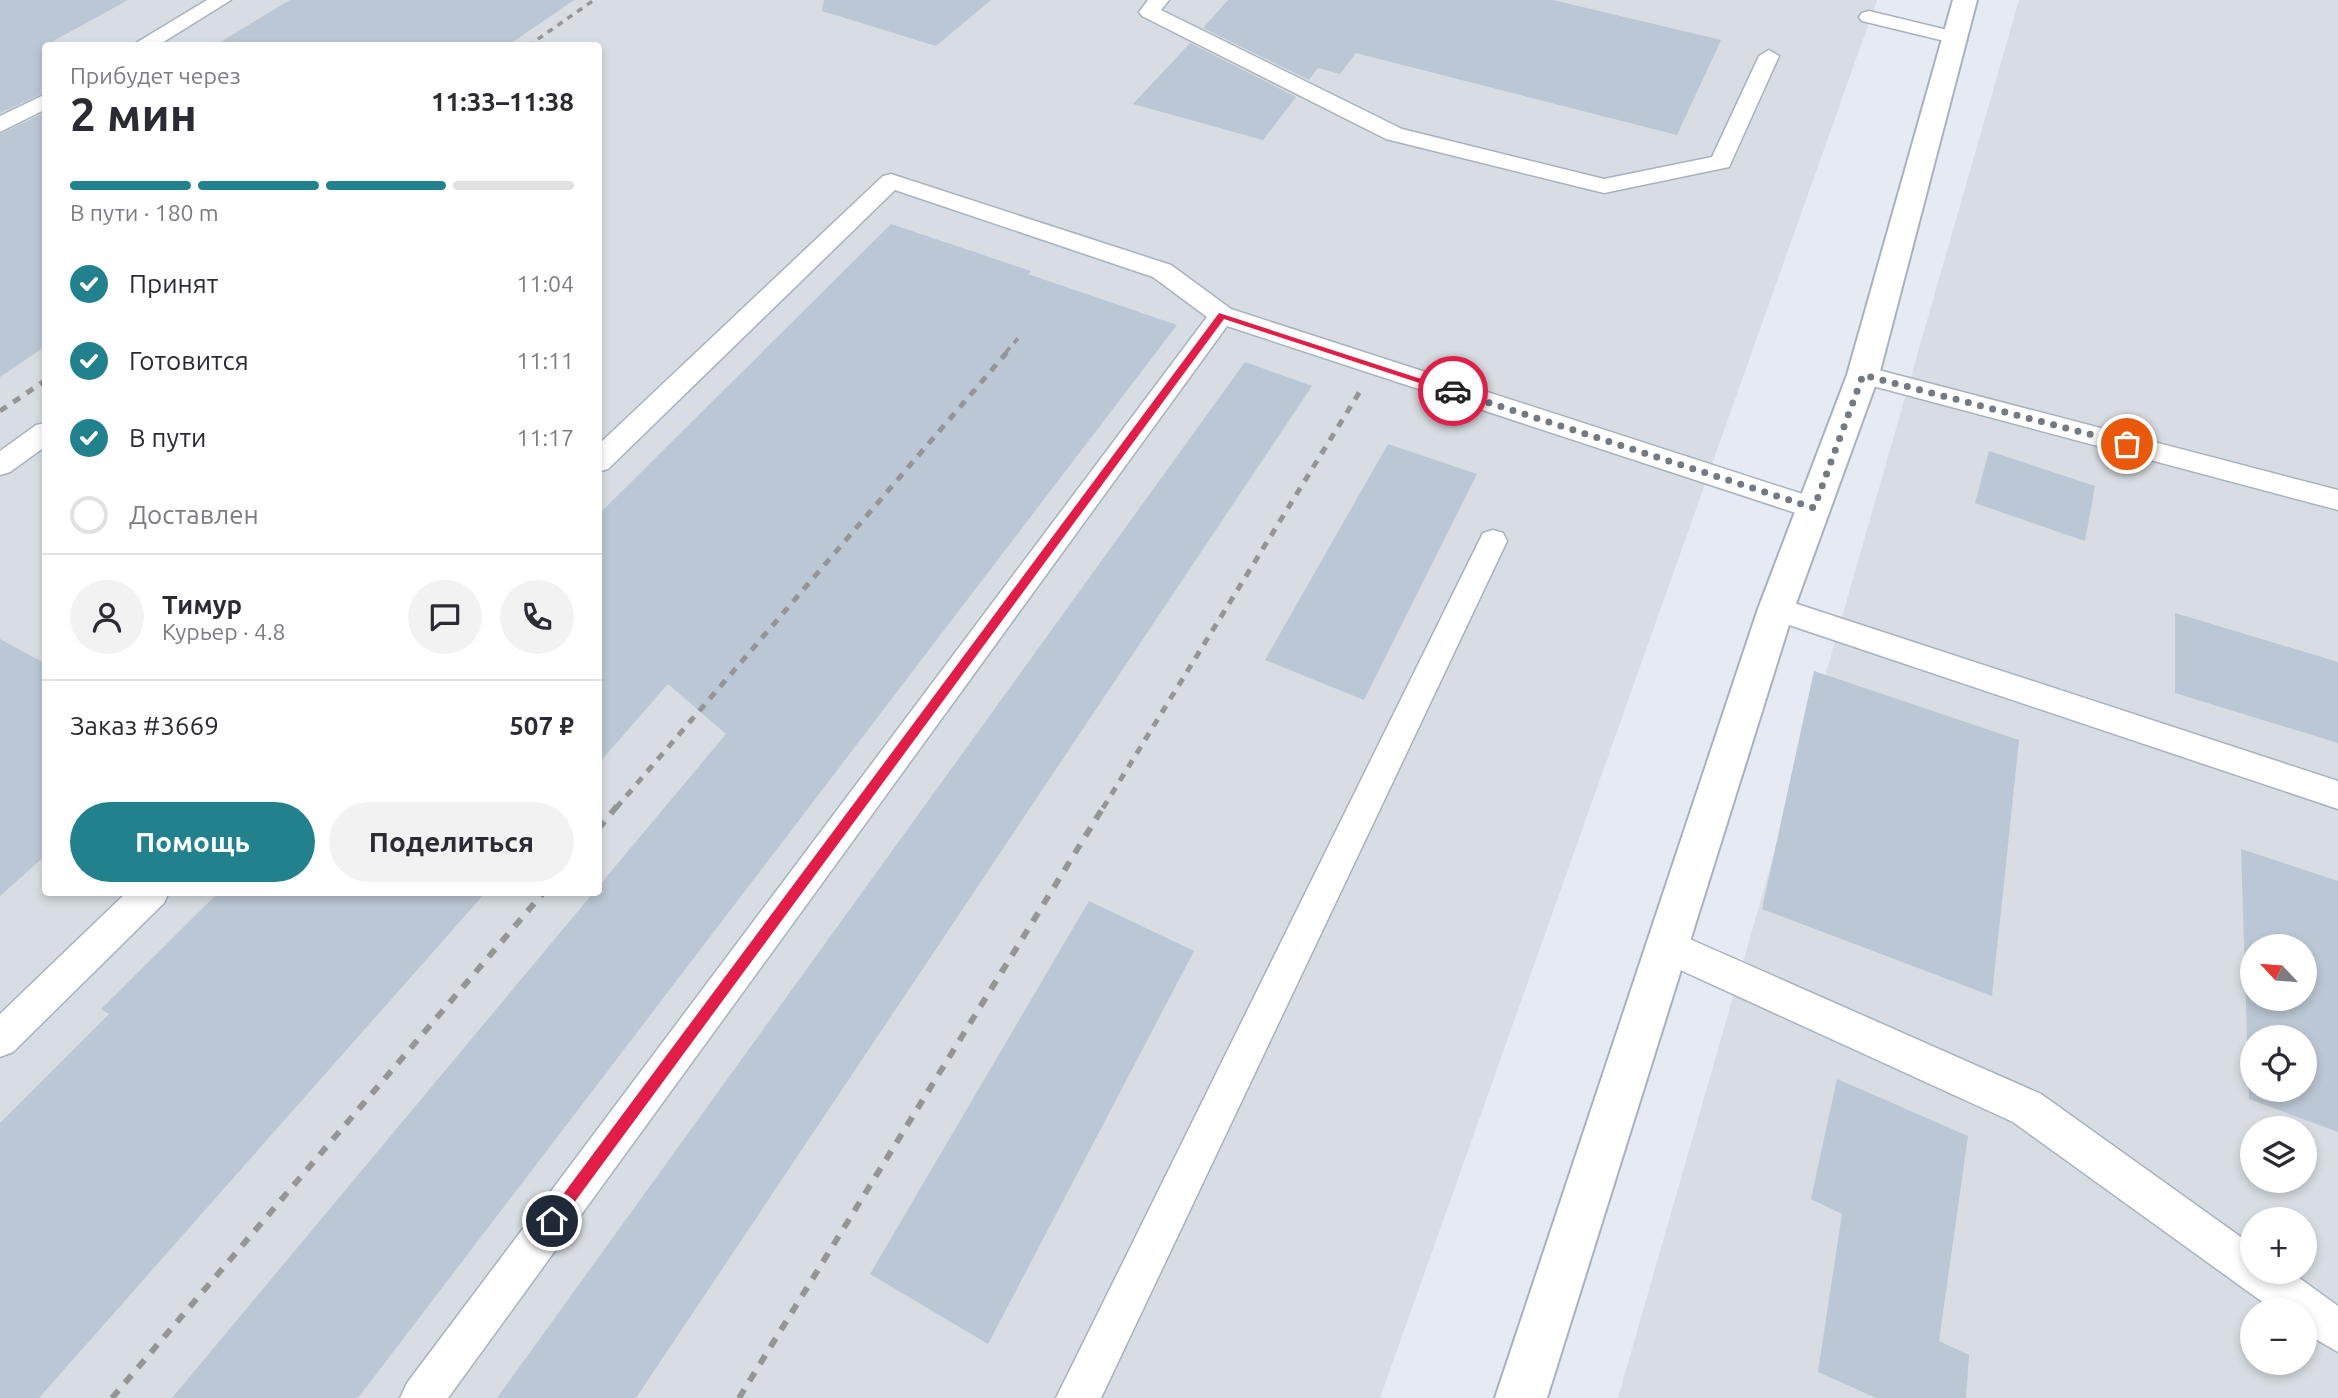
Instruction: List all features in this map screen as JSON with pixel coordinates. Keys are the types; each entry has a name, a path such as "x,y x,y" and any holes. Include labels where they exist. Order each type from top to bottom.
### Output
{"street":[{"path":"1521,1398 1776,609 1863,375 1965,0"}],"lane":[{"path":"148,42 221,0"},
{"path":"1159,0 1149,12 1394,134 1604,186 1721,162 1769,56"},
{"path":"1869,17 1953,37"},
{"path":"0,125 42,102"},
{"path":"602,458 891,181 1162,271 1222,315 1814,508"},
{"path":"422,1398 1222,315"},
{"path":"1863,375 2338,499"},
{"path":"0,465 42,435"},
{"path":"1078,1398 1493,541"},
{"path":"1776,609 2338,795"},
{"path":"0,1039 148,896"},
{"path":"1667,946 2027,1108 2240,1261"},
{"path":"2272,1284 2338,1331"}],"shaded area":[{"path":"0,0 1877,0 1380,1398 0,1398"},
{"path":"2019,0 2338,0 2338,1398 1618,1398"}],"building":[{"path":"0,0 128,0 51,42 42,42 42,94 0,113"},
{"path":"290,0 574,0 513,42 221,42"},
{"path":"824,0 991,0 936,46 822,11"},
{"path":"1228,0 1553,0 1721,40 1677,135 1356,53 1340,74 1318,68 1309,80 1203,28"},
{"path":"1190,43 1296,97 1263,140 1133,104"},
{"path":"42,114 42,349 0,377 0,134"},
{"path":"891,224 1031,271 1028,274 1177,325 358,1398 172,1398 591,896 602,896 602,882 726,734 668,684 602,759 602,511"},
{"path":"1245,362 1312,386 636,1398 497,1398"},
{"path":"1388,444 1477,474 1364,700 1265,660"},
{"path":"1989,451 2095,486 2085,541 1975,503"},
{"path":"2175,613 2338,662 2338,743 2175,693"},
{"path":"0,639 42,662 42,859 0,896"},
{"path":"1814,671 2019,740 1992,996 1762,909"},
{"path":"2241,849 2338,881 2338,1132 2317,1124 2317,1116 2295,1116 2257,1102 2317,1102 2317,1025 2247,1025 2246,1012 2317,1012 2317,934 2244,934"},
{"path":"215,896 482,896 39,1398 0,1398 0,1123 109,1014 101,1009"},
{"path":"1089,901 1194,951 988,1344 870,1274"},
{"path":"1837,1079 1968,1136 1939,1341 1969,1355 1966,1398 1876,1398 1818,1372 1842,1214 1811,1199"}],"railway":[{"path":"534,42 594,0"},
{"path":"1006,352 1021,335"},
{"path":"616,808 1008,351"},
{"path":"0,411 42,383"},
{"path":"1103,808 1362,388"},
{"path":"602,824 617,806"},
{"path":"739,1398 1104,806"},
{"path":"112,1398 541,896"}],"way so far":[{"path":"1453,391 1814,508 1863,375 2127,444"}],"route":[{"path":"552,1221 1222,315 1453,391"}]}
